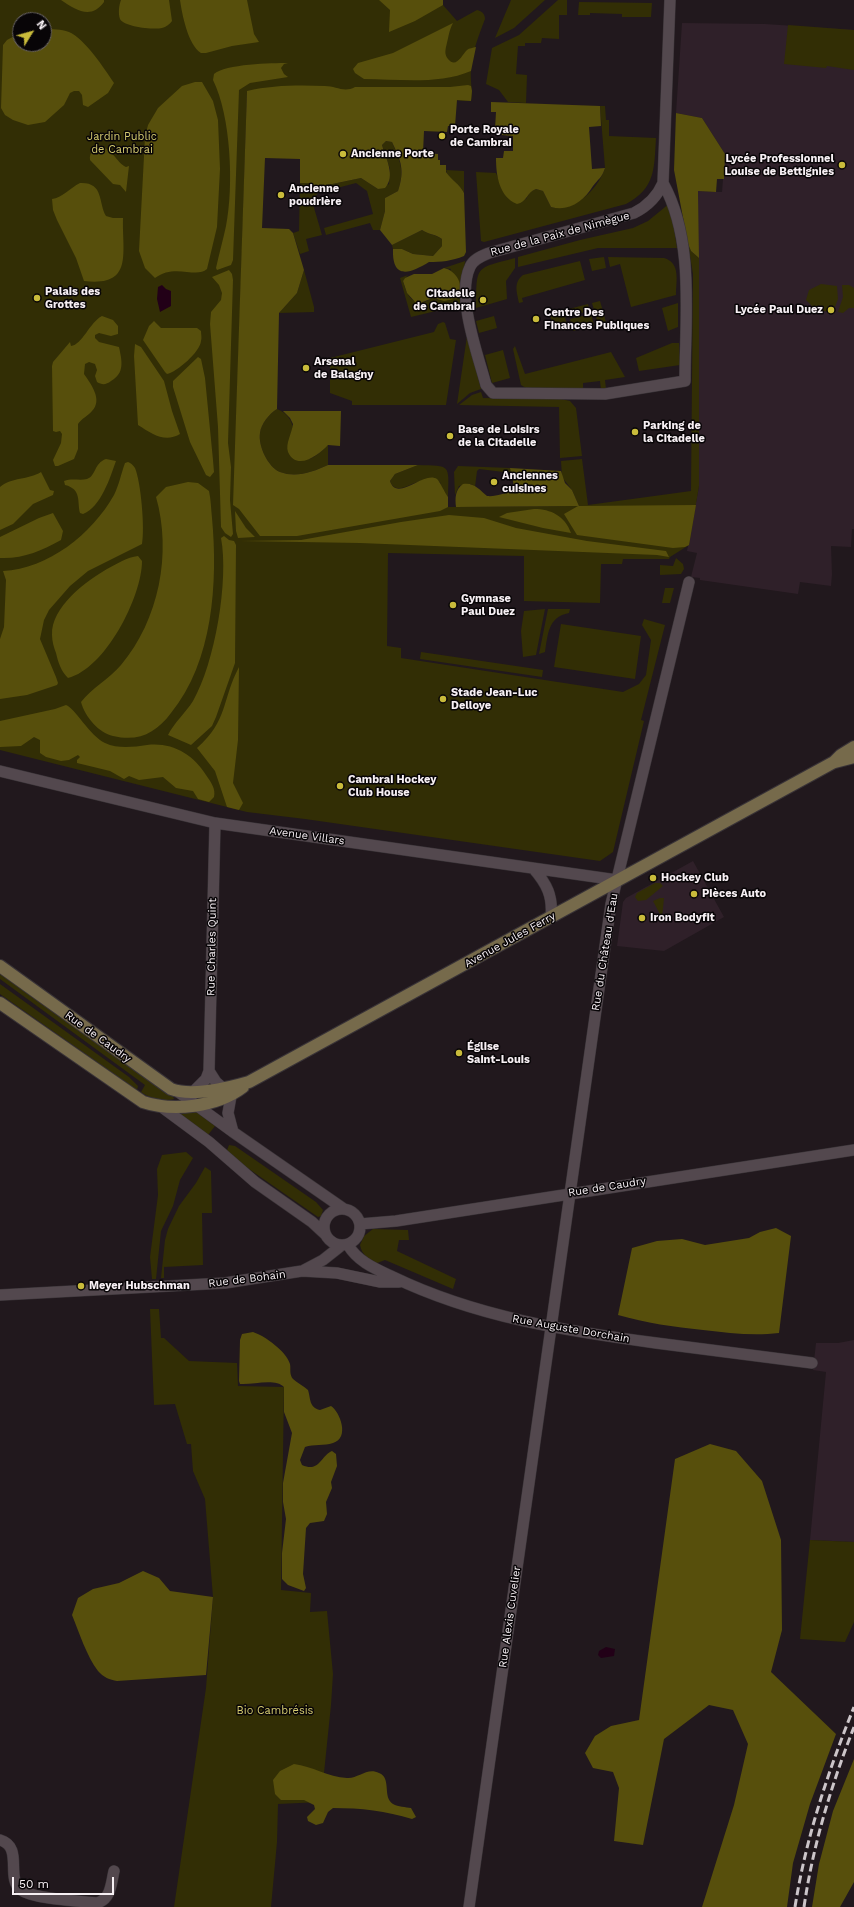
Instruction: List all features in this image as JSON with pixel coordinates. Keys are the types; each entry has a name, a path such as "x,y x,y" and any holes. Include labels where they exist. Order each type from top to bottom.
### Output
{"main road":[{"name":"Avenue Jules Ferry","path":"178,1091 228,1092 249,1082 834,762 841,755 854,747"},
{"name":"Avenue Jules Ferry","path":"834,762 845,761 854,757"},
{"name":"Rue de Caudry","path":"0,966 167,1087 178,1091"},
{"path":"0,1003 134,1097 149,1104 159,1106 196,1106 213,1102 228,1092"}],"street":[{"name":"Rue de la Paix de Nimègue","path":"663,183 672,200 684,248 685,381 615,393 494,393 487,388 466,307 468,273 473,262 489,253 634,213 649,204 656,197 663,183 670,0"},
{"name":"Rue du Château d'Eau","path":"552,1328 611,904 689,582"},
{"name":"Avenue Villars","path":"0,771 215,823 617,880"},
{"name":"Rue Charles Quint","path":"209,1071 215,823"},
{"path":"533,868 543,879 550,891 552,906 550,917"},
{"path":"194,1092 206,1079 209,1071"},
{"path":"209,1071 216,1082 228,1092 228,1113 233,1132"},
{"name":"Rue de Caudry","path":"178,1091 196,1106 344,1209"},
{"path":"159,1106 210,1142 255,1182 312,1222 331,1242 345,1245 357,1238 360,1230 360,1224 354,1213 344,1209 333,1212 327,1218 324,1226 326,1235"},
{"name":"Rue de Caudry","path":"360,1224 396,1221 571,1192 854,1150"},
{"name":"Rue Auguste Dorchain","path":"345,1245 359,1259 402,1282 493,1314 580,1333 812,1363"},
{"name":"Rue de Bohain","path":"302,1271 323,1260 345,1245"},
{"name":"Rue de Bohain","path":"0,1295 225,1283 302,1271 332,1272 380,1282 402,1282"},
{"name":"Rue Alexis Cuvelier","path":"469,1907 552,1328"},
{"path":"0,1840 6,1842 11,1847 15,1883 19,1889 32,1895 97,1903 102,1902 109,1893 114,1872"}],"shaded area":[{"path":"61,0 104,0 104,2 94,11 83,12"},
{"path":"121,0 169,0 172,21 165,27 158,29 127,24 119,17"},
{"path":"180,0 247,0 254,34 259,42 201,53 196,49 189,36 184,21"},
{"path":"379,0 443,0 443,5 415,21 389,32 390,10"},
{"path":"453,23 446,47 446,56 451,62 454,63 461,58 468,49 476,47 471,71 432,80 404,80 364,79 355,73 353,69 358,63 393,53"},
{"path":"682,23 765,24 854,30 854,529 852,529 851,547 831,546 831,586 800,582 798,594 700,580 700,578 691,577 697,553 687,551 699,486 698,191 722,192 725,154 702,118 676,113"},
{"path":"52,29 69,32 88,47 114,83 108,93 88,107 83,105 82,95 79,91 74,91 70,93 64,105 45,122 28,125 13,120 5,115 1,108 3,45 7,40 12,37 12,52 52,52"},
{"path":"288,63 284,64 281,68 284,74 288,77 250,83 239,90 233,260 231,265 217,270 216,268 226,226 230,191 230,172 224,112 213,80 214,74 228,68 238,66"},
{"path":"195,82 202,82 213,101 218,120 220,169 217,227 207,269 197,273 177,271 170,272 155,278 145,268 139,251 145,137 148,125 158,108 182,86"},
{"path":"295,86 329,86 340,89 351,89 355,87 450,87 471,86 472,91 471,101 457,100 455,126 448,126 447,132 424,131 423,153 438,154 440,165 446,165 446,172 464,193 466,252 464,256 460,258 429,262 416,269 404,272 399,270 396,266 393,249 402,249 413,254 433,256 442,246 442,239 422,230 392,245 380,230 385,211 385,198 398,191 402,171 400,160 392,142 386,141 382,145 389,167 390,178 385,188 378,189 361,178 313,188 313,183 300,183 300,159 265,158 262,228 289,229 293,233 304,270 297,293 279,313 277,409 266,420 260,433 262,450 265,456 272,466 280,472 286,474 310,472 328,465 418,465 395,474 390,481 393,487 398,489 405,488 432,477 437,479 448,497 448,507 440,511 297,536 260,536 239,509 233,505 247,91"},
{"path":"491,102 600,106 601,126 589,127 592,169 605,168 601,176 581,201 570,207 551,207 543,191 536,189 533,190 523,201 517,204 506,196 502,191 498,178 496,158 503,158 504,151 513,151 513,136 502,135 502,130 495,129 496,112 491,112"},
{"path":"676,113 702,118 725,154 724,179 717,179 716,192 698,191 699,258 691,251 688,244 674,170"},
{"path":"101,147 111,152 123,165 126,167 129,166 126,192 120,185 113,184 90,160 92,151"},
{"path":"80,183 88,184 97,189 106,216 123,218 122,265 118,273 111,279 84,281 76,258 53,210 52,199 59,197"},
{"path":"444,268 453,272 458,279 461,288 459,298 444,301 433,298 420,303 415,302 407,293 403,281 405,278 414,274 432,274"},
{"path":"229,270 232,274 233,280 228,443 231,467 230,500 233,534 231,537 225,533 221,527 218,427 210,324 211,312 221,300 222,293 219,285 212,277"},
{"path":"162,285 171,291 171,306 160,312 157,299 158,287"},
{"path":"102,316 113,320 118,326 118,334 111,336 99,333 95,335 95,338 99,342 119,347 121,366 119,374 106,384 102,384 97,382 95,376 97,370 95,364 89,362 85,364 84,374 95,392 95,407 78,424 78,449 74,459 55,466 53,460 61,443 62,434 60,431 53,431 53,362 70,342 71,346 79,342 94,323"},
{"path":"154,321 161,328 197,328 201,331 200,345 197,351 182,366 167,374 143,340 149,326"},
{"path":"135,344 141,347 164,381 180,434 174,437 169,438 159,436 138,425 134,356"},
{"path":"198,357 201,359 205,378 214,472 210,477 206,475 190,442 173,387 173,381"},
{"path":"283,411 341,411 340,446 328,445 320,453 303,461 297,461 292,458 288,452 287,446 293,424 290,418"},
{"path":"106,459 116,461 104,491 95,505 83,514 80,513 78,496 74,490 65,485 64,481 87,479 92,475 99,463"},
{"path":"128,462 135,468 141,494 143,517 142,544 88,571 70,586 49,610 44,620 40,639 56,677 58,683 57,685 27,695 0,699 0,639 4,627 6,580 3,571 20,569 36,564 67,547 81,536 94,523 114,495 125,463"},
{"path":"510,468 561,471 565,483 572,490 579,506 696,505 689,545 685,547 673,548 577,535 564,514 578,506 456,507 456,494 460,486 463,484 474,485 487,496 513,491 514,486"},
{"path":"41,472 50,490 54,491 53,495 33,504 13,524 0,530 0,487 10,482 36,475"},
{"path":"188,482 198,483 209,491 211,501 214,543 213,594 210,620 204,646 196,670 185,693 171,713 159,726 153,731 139,737 122,738 113,736 103,732 93,724 81,702 90,692 121,665 145,628 159,585 162,563 163,541 161,518 156,497 166,487"},
{"path":"534,509 546,510 557,515 565,522 571,533 499,517 507,513"},
{"path":"235,511 246,528 255,537 238,538 236,531"},
{"path":"53,513 63,531 61,540 32,554 0,558 0,537 39,518"},
{"path":"449,515 484,518 516,528 587,541 666,551 669,557 657,555 360,543 240,541 301,540"},
{"path":"224,536 229,540 234,541 236,545 235,663 212,726 191,745 168,735 173,726 193,701 201,685 214,644 223,576 221,538"},
{"path":"138,556 142,561 136,593 119,630 108,647 95,661 82,672 68,678 60,666 53,642 53,625 57,615 71,596 89,580 122,561"},
{"path":"239,667 238,740 233,783 243,803 239,810 227,807 215,771 197,748 207,738 219,719"},
{"path":"66,705 99,739 105,743 120,747 165,745 188,755 195,761 210,780 213,786 214,797 209,802 198,799 193,791 176,788 163,777 139,780 129,776 124,779 110,771 77,763 77,760 80,757 78,755 69,760 61,761 46,757 40,753 40,740 34,737 21,746 0,747 0,721 55,709"},
{"path":"693,861 724,917 664,951 617,946 623,902 626,898"},
{"path":"776,1228 791,1236 779,1333 741,1334 692,1329 618,1315 632,1248 657,1241 682,1239 705,1245 749,1238 760,1232"},
{"path":"253,1332 269,1340 280,1349 288,1359 292,1377 308,1390 312,1405 316,1409 320,1410 331,1406 338,1414 342,1425 341,1436 338,1440 330,1444 305,1447 300,1460 302,1465 313,1467 332,1451 336,1454 337,1466 331,1482 332,1488 326,1502 327,1514 324,1521 310,1523 306,1528 303,1574 306,1588 304,1591 288,1585 282,1579 282,1553 286,1519 283,1502 283,1483 292,1433 284,1412 284,1387 280,1384 270,1382 240,1384 239,1381 240,1340 242,1334"},
{"path":"854,1340 854,1542 810,1540 826,1372 813,1370 816,1343 838,1343"},
{"path":"710,1444 736,1451 762,1481 781,1540 782,1630 771,1672 836,1734 810,1804 793,1863 787,1907 702,1907 734,1805 748,1744 733,1710 709,1705 664,1739 643,1845 614,1841 619,1788 613,1772 593,1768 585,1753 595,1736 611,1726 639,1720 675,1459"},
{"path":"143,1571 159,1578 170,1591 213,1597 206,1675 117,1681 104,1677 90,1659 72,1615 78,1598 93,1589 119,1583"},
{"path":"606,1647 615,1649 614,1656 601,1658 598,1655 599,1651"},
{"path":"854,1759 854,1882 840,1907 812,1907 819,1864 833,1811"},
{"path":"294,1764 333,1776 347,1778 355,1777 370,1771 379,1773 383,1775 385,1779 390,1801 397,1806 411,1808 416,1817 412,1819 373,1810 333,1808 328,1812 323,1823 316,1825 308,1821 307,1817 315,1809 314,1805 304,1800 281,1800 275,1794 273,1780 280,1771"}],"green space":[{"name":"Jardin Public de Cambrai","path":"0,0 443,0 443,5 457,21 477,10 484,14 485,19 476,44 472,63 471,101 247,91 234,505 446,507 579,506 572,490 562,477 561,461 582,459 588,505 691,491 693,274 688,244 691,251 699,258 699,486 689,545 669,559 623,559 622,564 601,564 600,603 524,601 524,556 388,553 387,646 401,648 401,658 623,692 639,684 646,675 651,640 642,625 644,619 665,625 641,720 644,721 613,852 600,861 247,812 0,750"},
{"path":"511,0 545,0 514,28 495,38"},
{"path":"558,0 567,0 567,15 559,15 559,39 542,38 541,43 525,43 525,46 518,46 516,74 527,75 526,103 508,102 499,90 486,84 492,48 519,35"},
{"path":"579,2 652,3 651,17 622,17 622,14 590,13 590,15 578,15"},
{"path":"788,25 854,30 854,70 827,66 826,68 784,64"},
{"path":"600,106 605,106 606,120 609,120 609,136 656,138 654,168 652,176 643,191 636,198 626,204 484,242 481,241 476,172 496,173 502,188 511,200 526,199 530,192 536,189 543,191 551,207 560,208 577,203 591,191 602,176 605,168"},
{"path":"386,141 392,142 395,149 401,166 401,177 398,191 385,198 385,211 380,230 373,230 370,223 326,235 324,228 373,214 367,191 356,183 318,193 312,201 322,235 306,239 309,251 300,254 293,233 299,231 300,183 313,183 313,188 361,178 378,189 389,184 390,169 382,145"},
{"path":"446,170 464,171 464,193 449,176"},
{"path":"670,203 677,248 598,248 518,267 518,257 580,240 633,228 648,221"},
{"path":"422,230 442,239 442,246 433,256 413,254 402,249 393,249 392,245"},
{"path":"604,257 606,268 592,271 589,259"},
{"path":"608,257 664,258 669,260 675,268 677,278 676,295 631,307 620,264 610,267"},
{"path":"515,258 515,268 506,281 507,299 476,308 477,284 480,271 492,264"},
{"path":"465,261 461,305 411,317 400,278 408,275 403,281 412,300 416,302 424,302 433,298 438,300 451,269 444,268"},
{"path":"580,261 585,280 522,298 523,302 519,303 517,284 523,275"},
{"path":"304,270 314,312 279,313 297,293"},
{"path":"821,284 837,286 838,299 833,312 814,310 806,300 809,290"},
{"path":"842,285 849,285 854,288 854,308 849,308 843,313 838,312 843,297"},
{"path":"600,301 606,322 598,324 592,303"},
{"path":"678,303 678,327 668,331 662,308"},
{"path":"588,304 590,311 565,317 567,325 553,329 550,314"},
{"path":"591,314 594,325 573,331 570,319"},
{"path":"494,316 497,328 479,333 476,321"},
{"path":"443,322 445,323 450,339 456,340 446,405 352,405 352,401 330,393 330,358 434,332 438,324"},
{"path":"467,336 481,389 470,393 457,404"},
{"path":"672,343 679,343 680,365 639,371 636,358"},
{"path":"515,346 525,374 611,352 625,377 605,380 606,389 601,390 600,381 583,383 583,390 526,388 521,385 513,349"},
{"path":"503,350 510,378 492,383 485,355"},
{"path":"481,392 483,398 561,399 570,401 576,408 582,456 560,458 559,407 459,405 472,395"},
{"path":"277,409 284,413 292,423 294,436 293,457 303,460 312,458 328,445 328,465 310,472 298,474 286,474 280,472 272,466 262,450 260,433 266,420"},
{"path":"418,465 437,466 446,469 448,473 448,497 442,489 440,482 423,480 399,488 392,485 390,481 395,474"},
{"path":"458,466 510,468 512,473 479,469 477,471 475,487 471,484 459,486 455,495 454,472"},
{"path":"676,558 683,564 684,569 681,574 660,575 660,565 673,566"},
{"path":"665,588 674,588 670,603 662,603"},
{"path":"545,609 536,655 523,657 521,631 524,611"},
{"path":"548,609 570,609 569,613 562,615 553,622 548,633 545,652 539,654"},
{"path":"561,624 641,636 635,679 554,667"},
{"path":"421,652 543,670 542,677 420,659"},
{"path":"655,883 660,883 663,886 646,900 638,901 635,897 637,893"},
{"path":"664,898 662,918 653,901"},
{"path":"0,972 173,1096 174,1099 157,1099 141,1092 145,1085 0,979"},
{"path":"0,984 129,1077 138,1086 137,1090 0,994"},
{"path":"175,1111 195,1111 215,1126 208,1135"},
{"path":"229,1145 235,1146 316,1202 323,1210 321,1216 318,1217 226,1153"},
{"path":"186,1152 193,1158 180,1180 173,1206 161,1231 156,1279 152,1279 150,1257 158,1195 157,1169 162,1155"},
{"path":"205,1167 211,1171 212,1213 202,1213 203,1265 164,1267 164,1278 161,1278 165,1240 168,1229 179,1206 196,1183"},
{"path":"373,1229 408,1230 409,1240 399,1240 397,1251 456,1279 453,1289 385,1260 377,1263 368,1258 362,1251 360,1245 364,1236"},
{"name":"Bio Cambrésis","path":"150,1309 159,1309 161,1338 164,1338 189,1361 237,1363 238,1386 284,1387 281,1590 311,1593 310,1612 327,1611 333,1674 321,1802 278,1804 277,1842 271,1907 174,1907 206,1688 213,1597 205,1499 193,1471 191,1444 187,1444 175,1404 154,1405"},
{"path":"810,1540 854,1542 854,1622 845,1642 800,1639"}],"railway":[{"path":"795,1907 805,1855 819,1805 835,1756 854,1707"},
{"path":"804,1907 812,1861 830,1794 854,1727"}],"place":[{"name":"Porte Royale de Cambrai","path":"442,136"},
{"name":"Ancienne Porte","path":"343,154"},
{"name":"Lycée Professionnel Louise de Bettignies","path":"842,165"},
{"name":"Ancienne poudrière","path":"281,195"},
{"name":"Palais des Grottes","path":"37,298"},
{"name":"Citadelle de Cambrai","path":"483,300"},
{"name":"Lycée Paul Duez","path":"831,310"},
{"name":"Centre Des Finances Publiques","path":"536,319"},
{"name":"Arsenal de Balagny","path":"306,368"},
{"name":"Parking de la Citadelle","path":"635,432"},
{"name":"Base de Loisirs de la Citadelle","path":"450,436"},
{"name":"Anciennes cuisines","path":"494,482"},
{"name":"Gymnase Paul Duez","path":"453,605"},
{"name":"Stade Jean-Luc Delloye","path":"443,699"},
{"name":"Cambrai Hockey Club House","path":"340,786"},
{"name":"Hockey Club","path":"653,878"},
{"name":"Pièces Auto","path":"694,894"},
{"name":"Iron Bodyfit","path":"642,918"},
{"name":"Église Saint-Louis","path":"459,1053"},
{"name":"Meyer Hubschman","path":"81,1286"}]}
